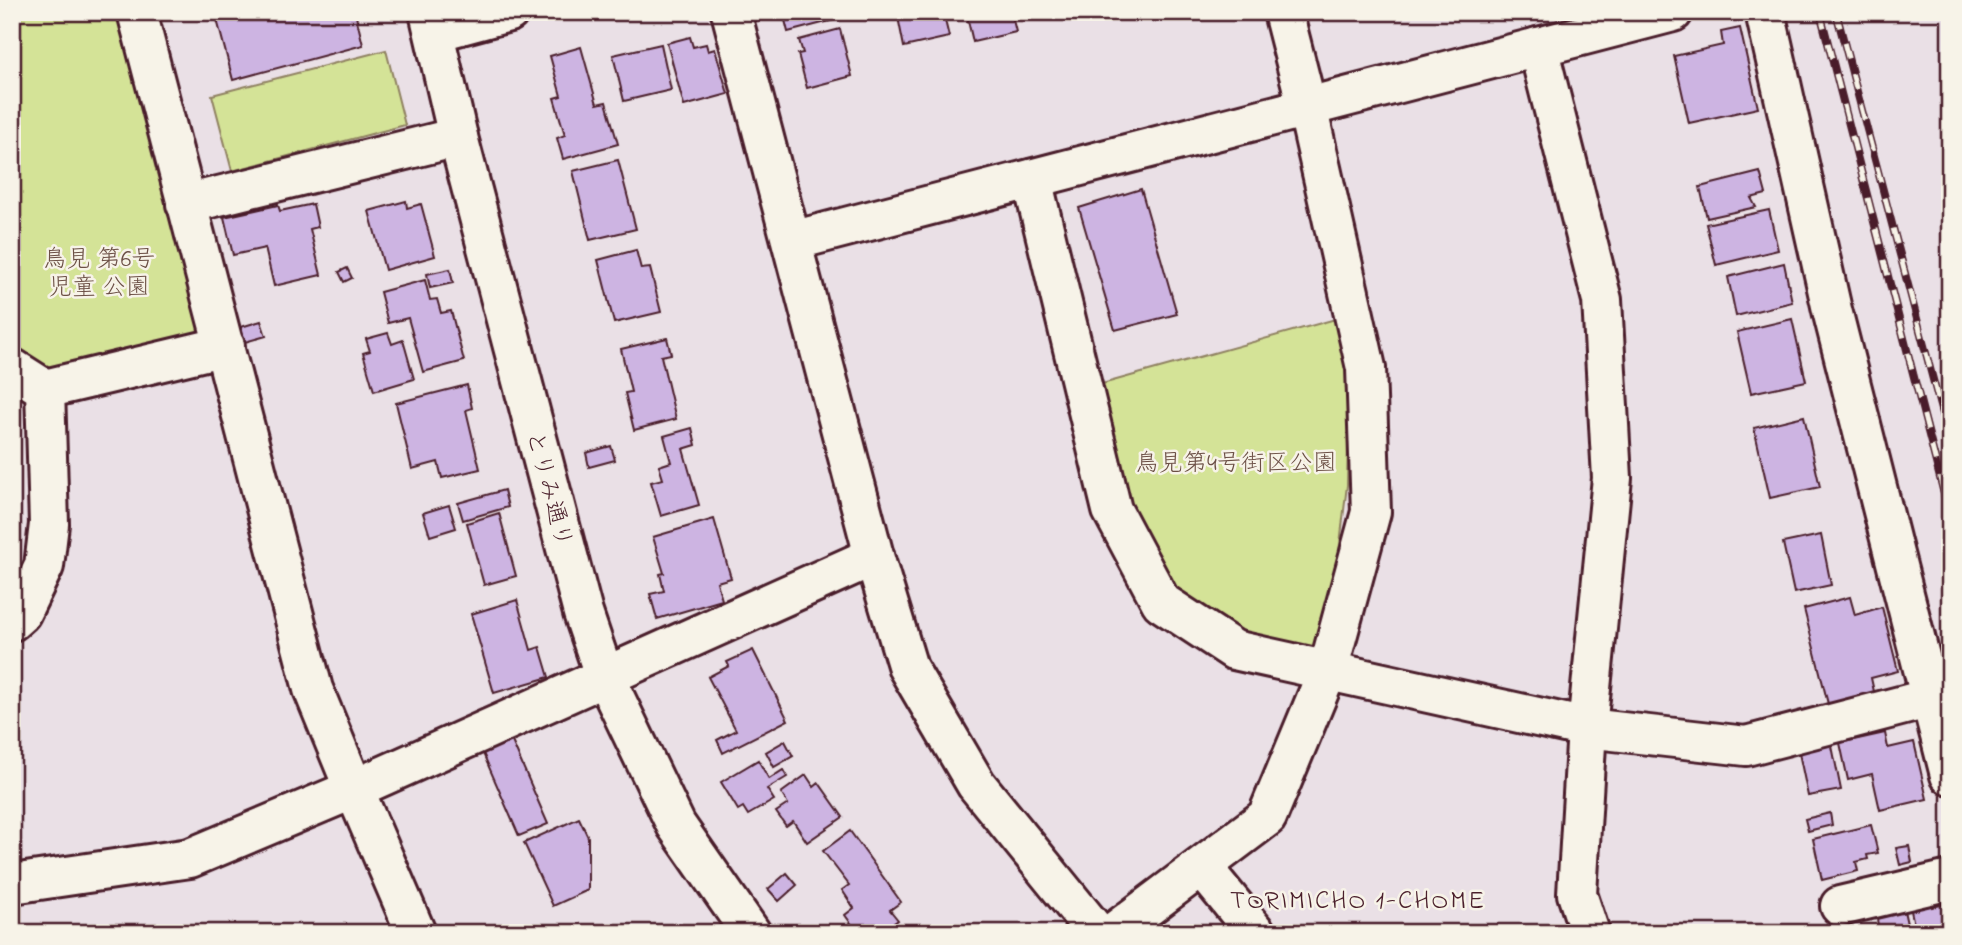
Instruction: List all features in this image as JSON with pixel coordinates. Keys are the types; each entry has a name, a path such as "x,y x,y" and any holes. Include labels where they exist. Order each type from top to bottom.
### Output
{"street":[{"path":"137,12 313,689 416,933"},
{"path":"432,22 509,12"},
{"path":"731,12 874,556 908,668 976,784 1097,933"},
{"path":"1113,933 1267,817 1328,670 1371,512 1366,368 1283,12"},
{"path":"792,240 1673,12"},
{"path":"1765,12 1832,310 1950,775"},
{"name":"とりみ通り","path":"432,22 458,137 583,613 604,676 676,825 751,933"},
{"path":"1538,47 1602,300 1612,478 1587,728 1577,894 1590,933"},
{"path":"186,204 458,137"},
{"path":"1032,179 1112,510 1161,602 1234,650 1587,728 1746,746 1931,698"},
{"path":"12,368 45,389 225,346"},
{"path":"12,621 21,612 44,566 50,524 45,389"},
{"path":"12,884 190,858 354,789 874,556"},
{"path":"1202,867 1256,933"},
{"path":"1840,906 1950,880"}],"green space":[{"name":"鳥見 第6号 児童 公園","path":"12,12 121,12 203,325 195,337 53,369 35,364 12,352"},
{"path":"386,50 405,125 232,171 212,95"},
{"name":"鳥見第4号街区公園","path":"1339,318 1349,401 1347,485 1337,569 1315,645 1301,651 1241,633 1203,613 1165,576 1137,529 1102,384"}],"building":[{"path":"215,12 355,12 363,45 233,80"},
{"path":"792,12 836,12 838,19 788,32 785,20 793,18"},
{"path":"897,12 943,12 949,37 904,47"},
{"path":"966,12 1011,12 1016,32 973,42"},
{"path":"1062,12 1088,12 1064,19"},
{"path":"1740,28 1758,108 1689,123 1674,56 1723,45 1721,32"},
{"path":"840,29 852,76 807,88 798,54 803,53 799,40"},
{"path":"690,37 693,47 706,44 708,51 715,49 728,94 684,106 667,43"},
{"path":"661,44 671,90 624,101 613,55"},
{"path":"581,47 597,104 606,102 618,144 563,159 557,138 565,135 554,98 561,96 550,56"},
{"path":"618,160 636,229 590,240 573,171"},
{"path":"1760,172 1766,194 1751,198 1756,207 1707,218 1700,187"},
{"path":"1141,189 1177,314 1115,330 1079,208"},
{"path":"406,201 407,208 421,204 435,256 385,270 369,211"},
{"path":"313,204 318,227 310,229 321,275 274,286 265,248 233,255 224,217 278,205 280,211"},
{"path":"1769,210 1778,250 1716,265 1706,224"},
{"path":"636,250 641,269 650,268 661,312 614,323 598,260"},
{"path":"1784,263 1792,302 1736,316 1728,277"},
{"path":"347,268 352,278 344,282 339,272"},
{"path":"450,269 453,283 430,288 427,274"},
{"path":"425,280 430,300 437,299 441,313 451,311 464,361 423,372 408,318 388,323 380,292"},
{"path":"1792,319 1806,381 1751,393 1737,332"},
{"path":"261,321 266,336 245,342 241,327"},
{"path":"388,333 392,344 403,340 414,379 374,391 363,353 370,351 366,339"},
{"path":"667,338 671,354 661,356 676,419 634,430 625,393 631,392 621,349"},
{"path":"467,385 472,408 466,410 480,469 442,478 438,462 412,469 396,403"},
{"path":"1804,416 1820,487 1770,498 1754,428"},
{"path":"692,428 696,445 683,449 699,505 661,516 651,482 663,479 659,466 671,462 664,436"},
{"path":"611,446 615,460 589,467 586,453"},
{"path":"504,490 508,507 463,520 458,503"},
{"path":"449,505 456,528 430,536 423,513"},
{"path":"499,513 516,576 484,585 467,523"},
{"path":"714,519 731,578 717,582 722,600 657,619 650,594 664,591 660,574 664,573 653,537"},
{"path":"1821,535 1831,585 1794,593 1783,543"},
{"path":"1850,597 1855,615 1882,607 1898,671 1871,678 1875,696 1829,708 1804,609"},
{"path":"517,600 531,650 540,647 549,677 494,693 471,614"},
{"path":"753,650 788,720 723,753 717,740 736,730 708,677 729,666 727,662"},
{"path":"1885,733 1888,748 1914,742 1927,799 1880,810 1872,774 1848,780 1840,743"},
{"path":"511,739 548,824 519,836 482,751"},
{"path":"785,741 793,756 774,767 766,752"},
{"path":"1831,741 1841,790 1808,796 1798,748"},
{"path":"758,760 769,779 783,770 787,777 767,789 774,800 748,815 743,807 738,810 721,782"},
{"path":"806,775 814,787 819,783 843,817 807,842 793,821 786,826 776,812 788,804 781,793"},
{"path":"1830,813 1832,825 1808,831 1805,819"},
{"path":"579,818 588,837 588,890 553,906 524,843"},
{"path":"1871,825 1878,853 1867,855 1868,859 1856,862 1858,871 1822,880 1813,839"},
{"path":"850,831 901,902 890,910 898,920 881,933 858,933 845,915 854,908 842,890 849,885 823,851"},
{"path":"1909,846 1912,862 1900,865 1896,848"},
{"path":"787,873 797,885 779,901 768,889"},
{"path":"1931,901 1932,907 1950,903 1950,933 1922,933 1921,928 1915,929 1910,906"},
{"path":"1903,906 1909,933 1879,933 1876,912"},
{"path":"1846,922 1849,933 1812,933 1811,930"}],"railway":[{"path":"1820,12 1950,517"},
{"path":"1836,12 1950,444"}],"district":[{"name":"TORIMICHO 1-CHOME","path":"1358,899"}]}
